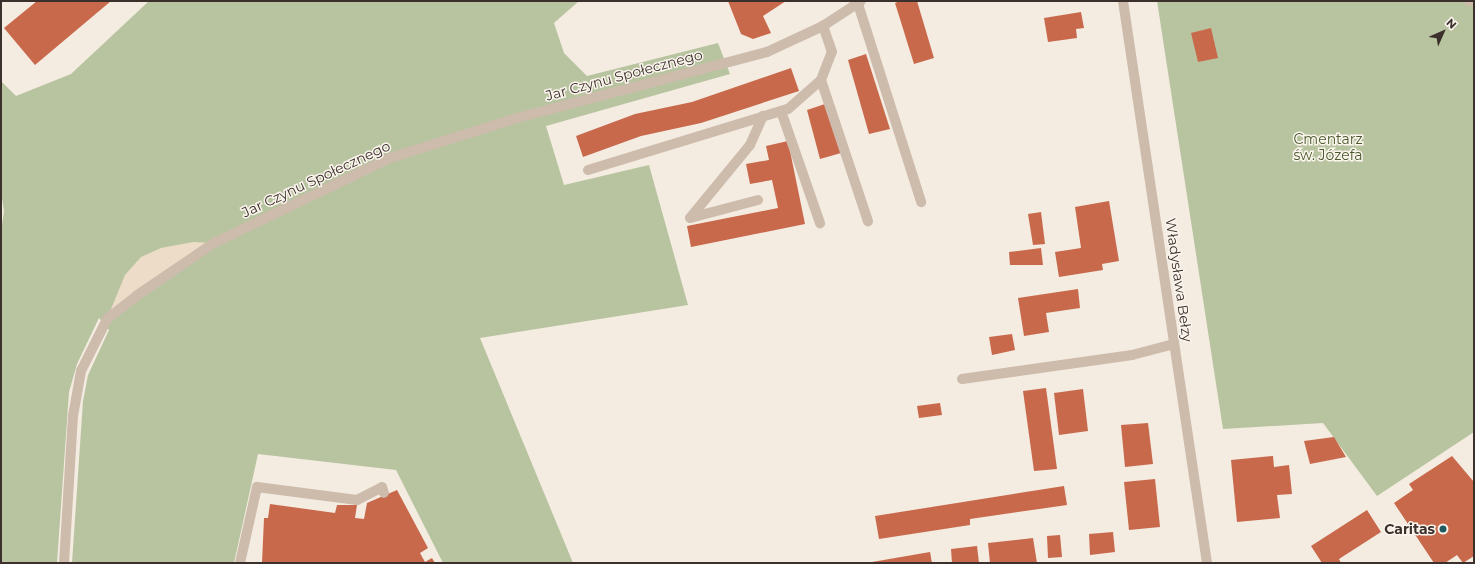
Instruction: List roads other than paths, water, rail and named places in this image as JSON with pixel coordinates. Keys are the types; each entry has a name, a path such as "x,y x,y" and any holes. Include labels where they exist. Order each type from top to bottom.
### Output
{"street":[{"name":"Władysława Bełzy","path":"1123,1 1207,563"},
{"path":"859,2 921,202"},
{"name":"Jar Czynu Społecznego","path":"64,563 73,416 81,371 107,319 136,296 214,243 390,158 517,118 767,52 823,26 859,2"},
{"path":"588,170 781,111 821,80 832,52 823,26"},
{"path":"821,80 868,221"},
{"path":"781,111 820,223"},
{"path":"758,200 690,218 750,145 764,116"},
{"path":"962,379 1132,355 1174,344"},
{"path":"240,563 257,487 357,500 382,487 384,493"}],"place":[{"name":"Caritas","path":"1443,529"}],"park label":[{"name":"Cmentarz św. Józefa","path":"1328,148"}]}
